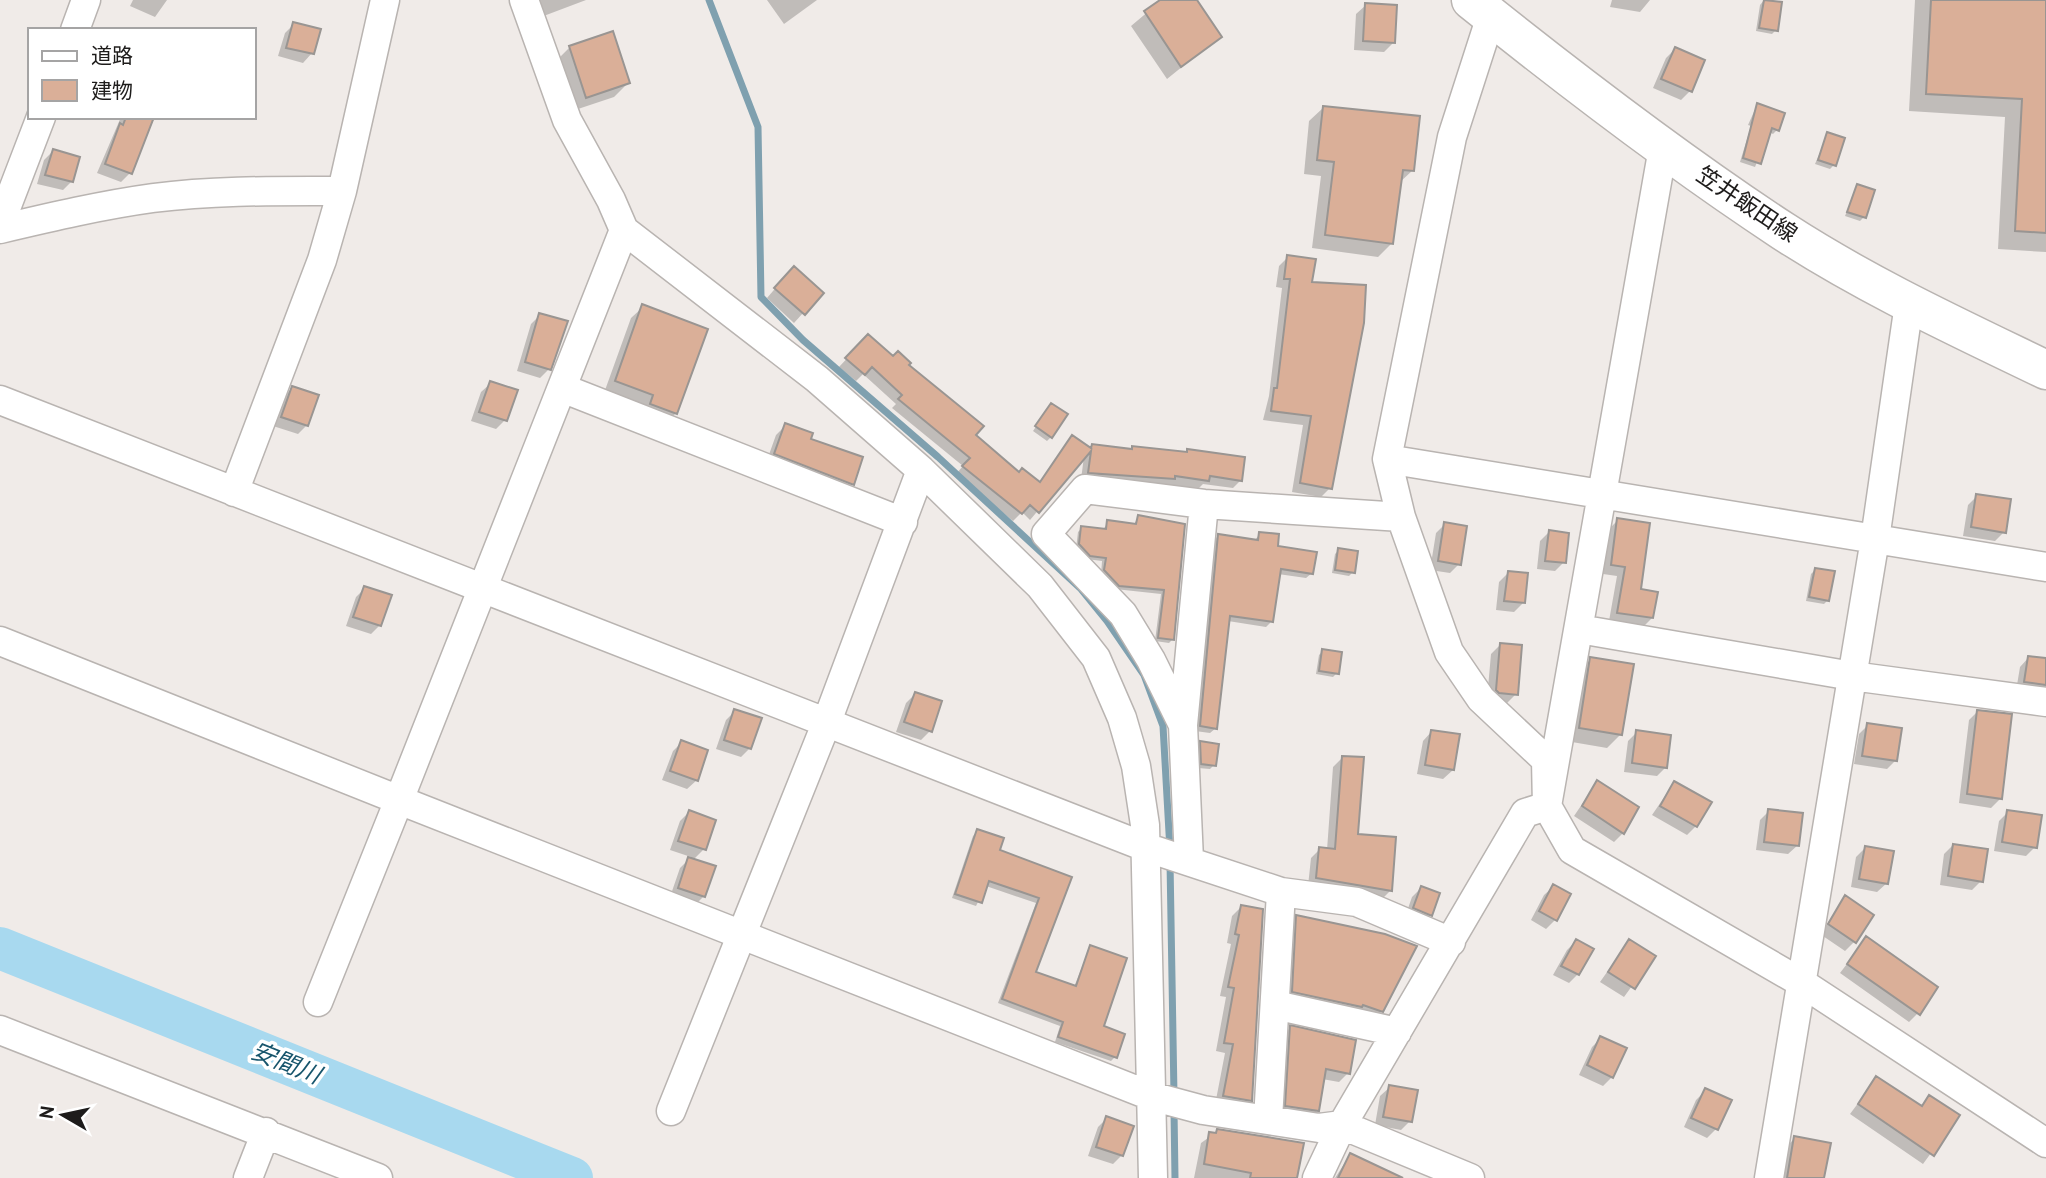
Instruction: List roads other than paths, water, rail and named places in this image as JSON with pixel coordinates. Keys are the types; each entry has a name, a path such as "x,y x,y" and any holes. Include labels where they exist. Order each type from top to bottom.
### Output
{"main road":[{"name":"笠井飯田線","path":"1481,8 1663,148 1785,232 1909,304 2046,370"}],"street":[{"path":"76,28 86,0"},
{"path":"234,492 322,260 342,191 385,0"},
{"path":"518,3 567,120 611,200 624,230 817,379 921,470 1040,586 1096,657 1122,718 1136,766 1151,849 1155,1097 1153,1178"},
{"path":"1481,8 1387,459 1401,517 1449,652 1481,699 1546,760 1547,806 1572,850 1802,983 2046,1143"},
{"path":"0,226 40,119"},
{"path":"1547,806 1663,148"},
{"path":"0,226 156,198 254,191 342,191"},
{"path":"318,1002 624,230"},
{"path":"1769,1178 1875,539 1909,304"},
{"path":"562,388 903,523"},
{"path":"0,400 1151,849 1281,892 1357,902 1451,942"},
{"path":"1387,459 2046,567"},
{"path":"671,1111 826,724 921,470"},
{"path":"1183,725 1151,660 1123,614 1046,534 1086,489 1204,504 1401,517"},
{"path":"1187,860 1183,725 1204,504"},
{"path":"1579,629 1852,676 2046,702"},
{"path":"0,641 1155,1097 1189,1106 1319,1128 1342,1125 1470,1178"},
{"path":"1317,1178 1342,1125 1525,813 1547,806"},
{"path":"1268,1120 1281,892"},
{"path":"1275,1005 1397,1032"},
{"path":"0,1030 378,1178"},
{"path":"248,1178 266,1132"}],"waterway":[{"path":"709,0 758,127 761,297 803,340 938,457 1081,589 1107,621 1144,675 1163,726 1170,850"},
{"path":"1170,862 1174,1095"},
{"name":"安間川","path":"0,948 572,1178"},
{"path":"1174,1110 1175,1178"}]}
